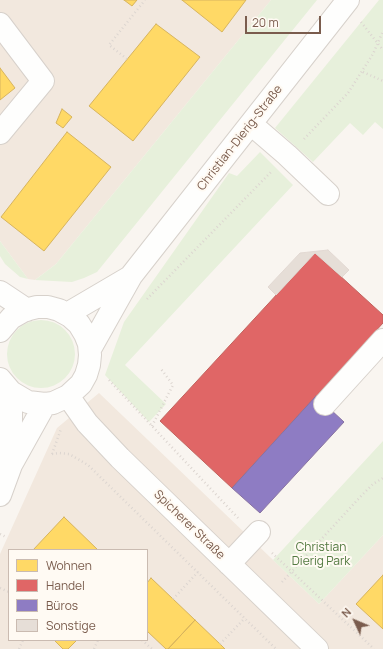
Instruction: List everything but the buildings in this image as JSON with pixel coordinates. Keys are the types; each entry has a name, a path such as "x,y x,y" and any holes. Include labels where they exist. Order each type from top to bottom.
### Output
{"street":[{"name":"Christian-Dierig-Straße","path":"90,349 131,276 347,1"},
{"path":"0,24 43,80 0,132"},
{"path":"251,124 328,194"},
{"name":"Christian-Dierig-Straße","path":"67,314 131,276"},
{"path":"0,292 27,310"},
{"path":"0,331 11,318 37,307 48,307 67,314 79,324 85,334 90,349 90,365 81,384 68,396 61,400 44,404 28,402 5,386"},
{"path":"325,404 383,340"},
{"path":"5,386 11,466"},
{"name":"Spicherer Straße","path":"68,396 87,423 120,458 317,649"},
{"path":"0,495 11,466 44,404"},
{"path":"229,564 259,532"}],"path":[{"path":"127,59 109,45 145,0"},
{"path":"347,1 383,50"},
{"path":"144,302 348,93 363,72 378,44 383,31"},
{"path":"363,72 383,81"},
{"path":"107,378 152,426 172,385 161,369"},
{"path":"52,454 69,454 88,465 276,649"},
{"path":"266,600 362,494 373,484 383,478"},
{"path":"0,534 6,537"},
{"path":"173,599 198,572"},
{"path":"220,644 245,618"},
{"path":"143,641 152,649"}],"shaded area":[{"path":"0,0 271,0 56,264 35,280 28,279 0,241"},
{"path":"99,393 319,604 383,535 383,649 0,649 0,554 57,428"}],"green space":[{"path":"271,0 317,0 97,272 72,282 35,280 56,264"},
{"path":"379,0 383,0 383,129 375,122 363,135 350,123 313,162 275,128"},
{"path":"260,152 293,185 125,365 166,404 149,422 105,375 124,322 229,173 237,176"},
{"path":"0,241 28,279 20,277 5,264 0,256"},
{"path":"41,320 54,323 65,330 72,341 75,354 72,367 65,378 54,385 41,388 28,385 17,378 10,367 7,354 10,341 17,330 28,323"},
{"name":"Christian Dierig Park","path":"383,441 383,535 319,604 273,560"}]}
